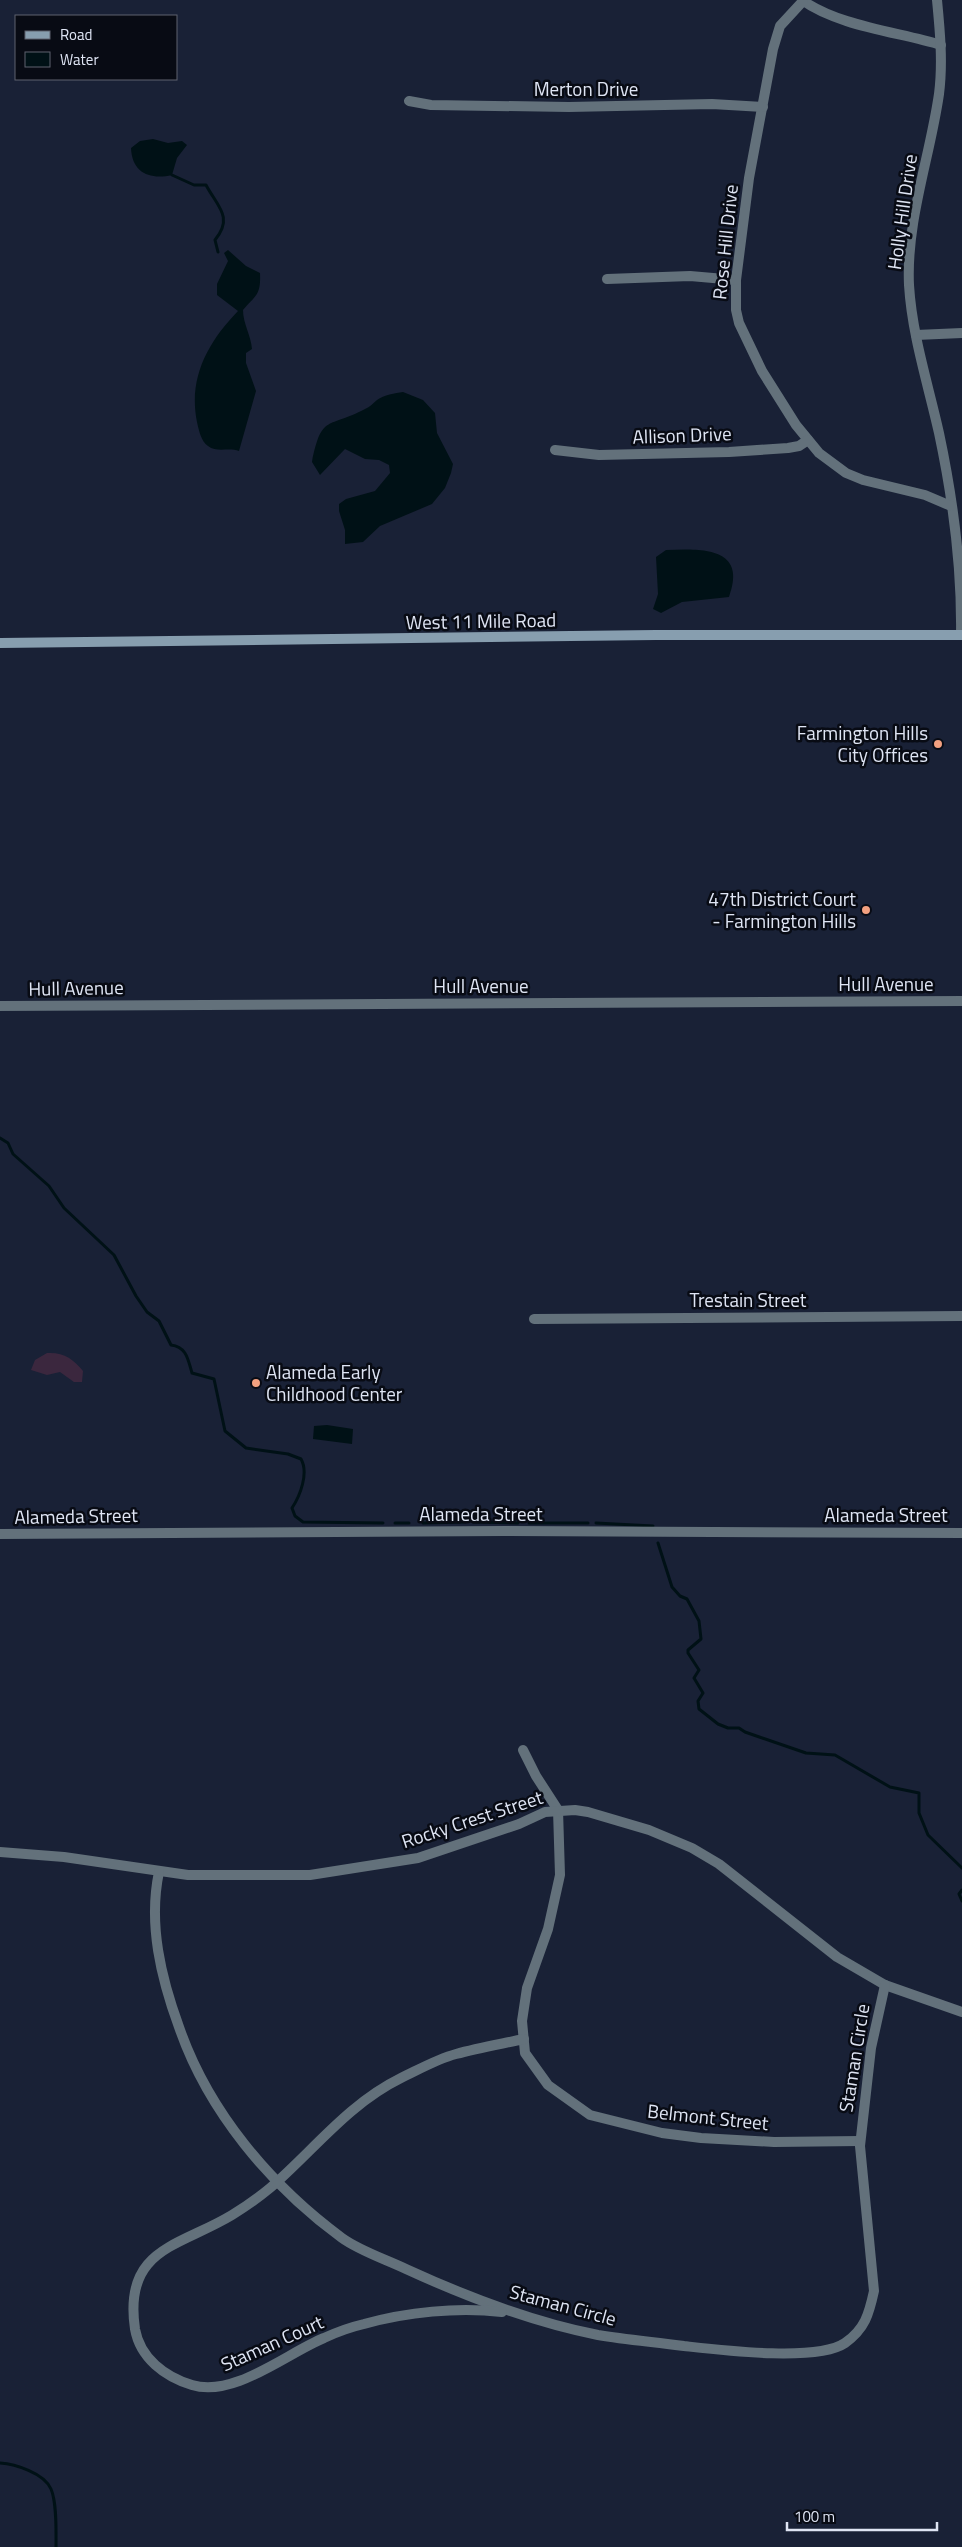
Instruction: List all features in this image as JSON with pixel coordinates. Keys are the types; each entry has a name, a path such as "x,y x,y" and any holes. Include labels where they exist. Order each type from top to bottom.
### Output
{"street":[{"name":"Holly Hill Drive","path":"937,0 941,44 939,94 911,252 909,282 916,335 939,432 951,506 960,571 962,635"},
{"path":"802,1 836,16 941,44"},
{"name":"Rose Hill Drive","path":"802,1 780,26 776,36 749,178 736,280 736,310 746,341 767,379 808,440 819,452 846,473 881,485 925,495 951,506"},
{"name":"Merton Drive","path":"409,101 431,105 568,107 712,104 762,107"},
{"path":"607,279 690,276 720,277 736,280"},
{"path":"916,335 962,333"},
{"name":"Allison Drive","path":"555,450 599,455 729,452 794,447 808,440"},
{"name":"West 11 Mile Road","path":"0,644 656,635 962,635"},
{"name":"Hull Avenue","path":"0,1006 962,1001"},
{"name":"Trestain Street","path":"534,1319 962,1316"},
{"name":"Alameda Street","path":"0,1534 504,1531 962,1533"},
{"path":"523,1750 536,1776 558,1810"},
{"name":"Belmont Street","path":"558,1810 560,1875 548,1929 527,1988 522,2021 525,2053 548,2085 574,2106 596,2117 662,2133 700,2138 774,2142 860,2141"},
{"name":"Rocky Crest Street","path":"0,1852 64,1856 159,1872 211,1876 277,1876 347,1870 418,1858 518,1824 546,1812 575,1810 616,1818 692,1848 719,1864 837,1957 885,1985 962,2012"},
{"name":"Staman Circle","path":"159,1872 154,1912 157,1942 171,2006 195,2066 215,2102 267,2173 278,2180 343,2239 463,2294 521,2314 596,2334 729,2352 815,2351 831,2349 844,2344 863,2328 870,2312 874,2291 860,2141 871,2048 885,1985"},
{"path":"278,2180 334,2124 379,2090 453,2055 524,2039"},
{"name":"Staman Court","path":"278,2180 231,2216 164,2249 140,2276 133,2296 136,2337 145,2354 156,2366 177,2379 194,2386 219,2386 237,2381 325,2338 364,2324 409,2314 462,2309 521,2314"}],"shaded area":[{"path":"47,1353 63,1355 76,1363 83,1371 82,1382 74,1382 60,1372 47,1375 31,1370 35,1360"}],"water":[{"path":"153,139 168,143 182,141 187,145 177,158 172,175 150,175 139,169 135,163 131,148 140,141"},
{"path":"228,250 246,266 260,273 260,286 254,298 243,310 252,349 246,353 246,363 256,391 239,451 215,449 206,444 202,439 197,422 195,406 195,390 198,376 209,348 238,311 217,295 217,284 228,261 224,253"},
{"path":"403,392 423,400 435,413 437,433 453,464 451,473 445,488 432,504 380,526 363,542 345,544 345,530 339,511 339,504 346,499 375,491 390,473 389,465 379,460 365,459 345,449 320,475 312,462 319,436 328,425 367,408 383,397"},
{"path":"666,550 706,551 726,559 732,568 733,580 729,597 682,602 661,613 653,609 658,594 656,557"},
{"path":"327,1425 353,1429 352,1444 313,1439 314,1426"}],"waterway":[{"path":"172,175 194,185 206,185 219,206 222,212 223,225 221,232 215,240 218,252"},
{"path":"0,1138 8,1143 13,1154 49,1186 64,1208 114,1255 136,1296 147,1312 159,1321 171,1345 184,1351 192,1373 214,1379 225,1431 246,1448 288,1454 301,1459 304,1477 298,1497 292,1508 295,1516 303,1522 383,1523"},
{"path":"423,1523 465,1522"},
{"path":"473,1522 518,1523"},
{"path":"395,1523 409,1523"},
{"path":"529,1523 588,1523"},
{"path":"596,1523 653,1526"},
{"path":"658,1543 672,1587 680,1596 687,1599 699,1621 701,1639 688,1650 699,1670 694,1678 703,1693 698,1701 699,1709 718,1724 728,1728 739,1728 745,1732 806,1753 835,1755 890,1787 919,1793 919,1813 928,1835 962,1868"},
{"path":"962,1890 959,1894 962,1901"},
{"path":"0,2463 29,2470 47,2483 51,2489 54,2502 56,2547"}],"place":[{"name":"Farmington Hills City Offices","path":"938,744"},
{"name":"47th District Court - Farmington Hills","path":"866,910"},
{"name":"Alameda Early Childhood Center","path":"256,1383"}]}
